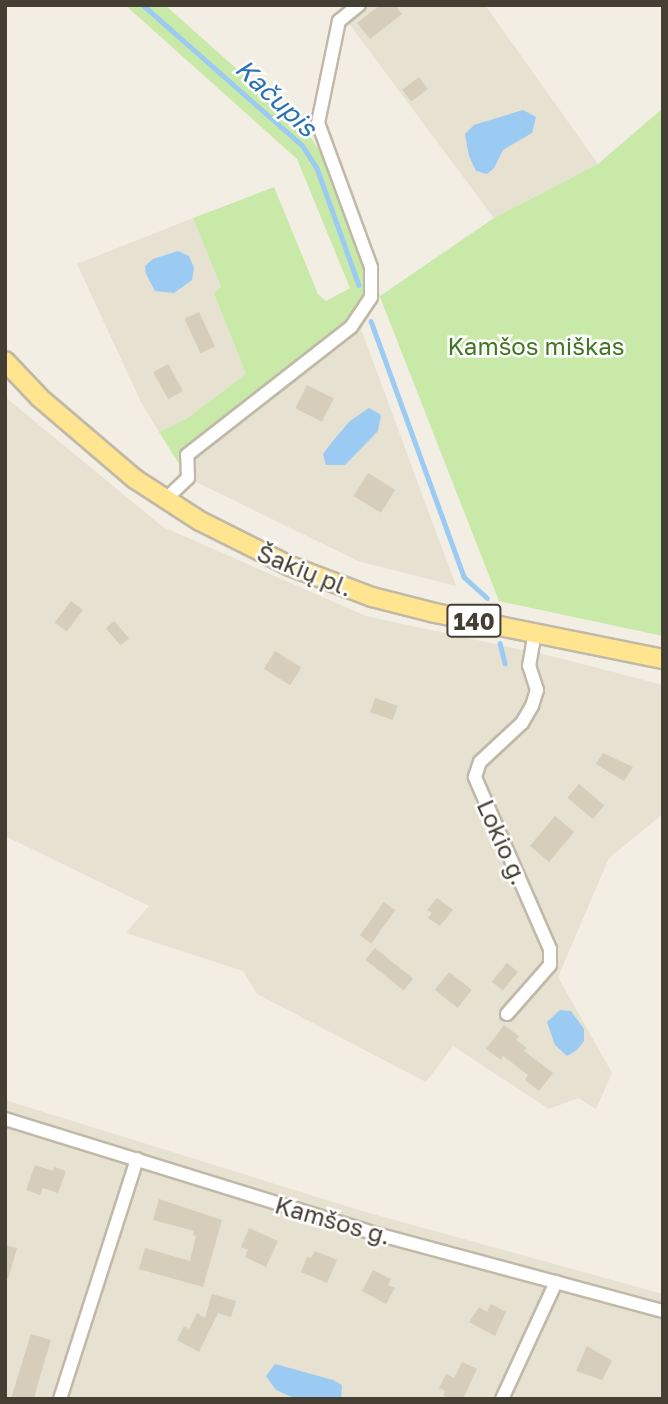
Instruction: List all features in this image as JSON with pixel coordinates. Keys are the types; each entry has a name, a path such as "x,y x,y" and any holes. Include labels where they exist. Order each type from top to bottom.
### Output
{"main road":[{"name":"Šakių pl.","path":"5,361 84,439 165,500 242,544 372,597 663,659"}],"street":[{"path":"165,500 188,478 187,455 351,327 371,297 370,267 318,123 339,21 359,5"},
{"name":"Lokio g.","path":"507,1014 550,965 550,948 475,777 480,762 522,723 532,706 537,690 529,666 536,633"},
{"name":"Kamšos g.","path":"5,1119 366,1231 663,1311"},
{"path":"60,1399 137,1159"},
{"path":"502,1399 556,1282"}],"shaded area":[{"path":"351,5 485,5 598,164 494,218 341,13"},
{"path":"193,218 221,287 214,294 246,374 186,419 159,432 141,402 77,264"},
{"path":"361,329 456,586 358,561 188,478 201,449 266,405"},
{"path":"5,397 163,527 366,616 559,658 663,685 663,814 609,858 558,977 612,1073 596,1109 578,1098 549,1109 453,1046 426,1082 257,994 243,971 126,933 149,906 5,836"},
{"path":"5,1100 362,1211 663,1294 663,1399 5,1399"}],"green space":[{"name":"Kamšos miškas","path":"125,5 165,5 306,131 329,164 380,296 494,218 598,164 663,108 663,636 499,601 380,297 361,329 266,405 201,449 188,478 159,432 186,419 246,374 214,294 221,287 193,218 274,187 318,294 326,301 350,288 297,159"}],"water":[{"path":"523,110 536,117 532,133 503,150 494,168 487,174 476,171 469,156 465,134 474,125"},
{"path":"178,251 189,256 194,268 192,280 174,293 155,291 145,266 153,259"},
{"path":"369,408 381,415 378,431 345,465 326,465 323,454 332,442 350,421"},
{"path":"560,1010 571,1011 584,1029 584,1041 577,1050 567,1056 555,1045 547,1022"},
{"path":"275,1364 333,1380 342,1385 341,1399 296,1399 276,1390 266,1376"}],"building":[{"path":"380,5 395,5 402,14 370,39 357,23"},
{"path":"419,77 428,89 411,102 402,90"},
{"path":"199,312 215,346 201,353 184,319"},
{"path":"168,364 183,391 168,399 153,372"},
{"path":"307,385 334,399 322,422 295,408"},
{"path":"368,473 395,490 381,513 354,496"},
{"path":"71,601 83,610 67,632 55,623"},
{"path":"114,621 129,638 121,646 106,628"},
{"path":"275,651 301,667 290,685 264,669"},
{"path":"375,698 398,706 393,720 370,712"},
{"path":"603,753 633,767 624,781 596,764"},
{"path":"579,784 604,805 593,819 567,798"},
{"path":"555,816 574,832 549,862 530,846"},
{"path":"437,898 453,910 440,926 428,918 432,913 427,910"},
{"path":"384,902 395,910 371,943 360,935"},
{"path":"375,948 413,979 404,990 366,960"},
{"path":"507,963 518,972 503,990 492,982"},
{"path":"449,972 472,990 458,1008 435,990"},
{"path":"504,1025 519,1036 516,1040 527,1048 524,1051 553,1073 539,1091 525,1080 528,1075 503,1056 501,1060 486,1049"},
{"path":"35,1165 53,1171 54,1167 66,1171 58,1193 43,1188 40,1195 26,1190"},
{"path":"159,1199 222,1220 203,1287 139,1269 145,1248 190,1261 196,1236 193,1235 194,1231 153,1220"},
{"path":"249,1228 278,1241 266,1267 245,1257 248,1250 241,1247"},
{"path":"5,1245 17,1248 8,1279 5,1279"},
{"path":"315,1251 337,1260 327,1283 301,1272 307,1257 311,1258"},
{"path":"373,1270 391,1279 388,1285 395,1288 386,1304 362,1291"},
{"path":"212,1294 236,1301 231,1317 218,1313 199,1352 177,1340 184,1326 189,1329 197,1313 205,1318"},
{"path":"491,1304 506,1312 495,1336 469,1322 479,1307 487,1312"},
{"path":"31,1334 51,1340 34,1399 11,1399"},
{"path":"587,1346 612,1361 602,1380 576,1371"},
{"path":"462,1362 477,1369 463,1399 450,1399 443,1395 445,1391 439,1388 446,1374 454,1378"}],"waterway":[{"name":"Kačupis","path":"143,5 302,145 317,168 359,285"},
{"name":"Kačupis","path":"371,321 464,577 487,598"},
{"name":"Kačupis","path":"500,643 505,663"}]}
